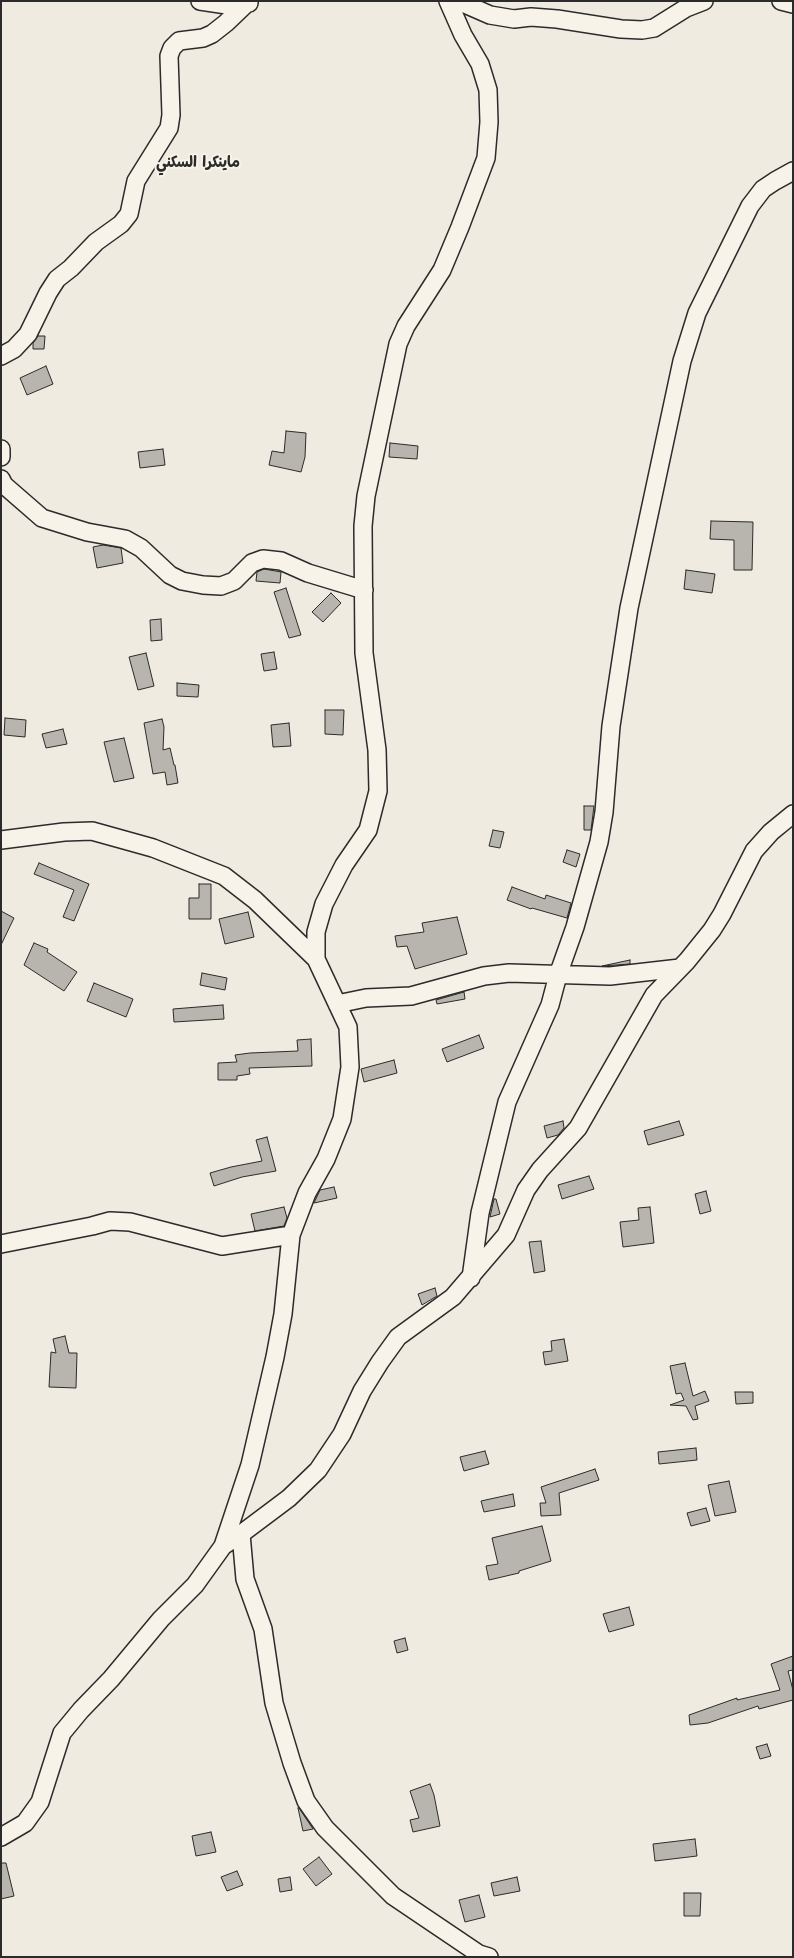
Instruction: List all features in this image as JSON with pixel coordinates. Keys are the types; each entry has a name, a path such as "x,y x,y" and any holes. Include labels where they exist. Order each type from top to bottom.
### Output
{"street":[{"path":"200,1 227,5 250,2"},
{"path":"316,959 316,932 324,904 344,865 368,830 378,792 377,750 364,653 363,526 366,496 398,344 406,326 442,270 486,158 489,122 488,90 480,64 463,35 448,1"},
{"path":"458,1 490,15 514,19 557,19 621,29 642,30 654,28 686,8 704,1"},
{"path":"781,1 793,4"},
{"path":"1,356 14,349 28,334 48,293 57,279 71,268 96,242 121,224 129,214 136,181 169,128 171,115 169,56 172,48 179,41 203,38 212,34 250,2"},
{"path":"471,1278 480,1213 507,1102 550,1006 558,974 575,927 599,842 604,812 611,726 629,608 682,361 697,313 750,206 764,189 793,171"},
{"path":"1,448 1,457"},
{"path":"1,479 4,485 42,518 74,528 125,539 141,548 170,575 182,581 221,586 234,581 252,563 263,559 281,561 308,573 364,590"},
{"path":"222,1546 241,1534 289,1498 318,1470 342,1434 365,1386 398,1337 453,1297 471,1278 506,1235 526,1190 540,1170 578,1128 654,994 687,961 722,914 754,851 771,832 793,814"},
{"path":"1,840 64,832 92,831 160,850 224,876 255,900 316,959 348,1027 350,1067 342,1119 326,1159 307,1193 292,1235 283,1314 276,1357 250,1465 222,1546 195,1585 161,1619 112,1679 81,1710 62,1733 40,1802 25,1823 1,1837"},
{"path":"337,1004 366,998 411,996 484,976 509,973 610,976 680,968"},
{"path":"1,1244 110,1221 130,1222 222,1246 292,1235"},
{"path":"241,1534 245,1579 264,1629 274,1703 292,1763 306,1801 325,1828 393,1896 479,1954 489,1957"}],"building":[{"path":"38,336 45,336 44,349 33,349 33,343"},
{"path":"46,366 53,384 27,395 20,378"},
{"path":"286,431 306,433 305,457 301,472 269,465 272,451 284,453"},
{"path":"390,443 418,446 417,459 389,457"},
{"path":"163,449 165,465 140,468 138,452"},
{"path":"711,521 753,522 752,570 734,570 734,540 710,539"},
{"path":"103,545 121,548 123,563 97,568 93,547"},
{"path":"264,569 281,572 280,583 256,581 257,572"},
{"path":"686,570 715,574 712,593 684,589"},
{"path":"286,588 301,635 289,638 274,592"},
{"path":"331,593 341,603 323,622 312,612"},
{"path":"161,619 162,640 151,641 150,620"},
{"path":"274,652 277,669 264,671 261,654"},
{"path":"146,653 154,686 138,690 129,657"},
{"path":"177,683 199,685 198,697 177,696"},
{"path":"325,710 344,710 343,735 325,734"},
{"path":"5,718 26,720 25,737 4,735"},
{"path":"162,719 164,727 163,750 170,748 178,783 167,785 165,772 153,774 144,723"},
{"path":"289,723 291,746 273,747 271,725"},
{"path":"63,729 67,744 46,748 42,734"},
{"path":"124,738 134,778 114,782 104,742"},
{"path":"584,806 594,806 591,830 584,830"},
{"path":"493,830 504,832 500,848 489,846"},
{"path":"567,850 580,854 576,867 563,862"},
{"path":"39,863 89,884 74,921 63,917 74,890 34,874"},
{"path":"199,884 211,884 211,919 189,919 189,898 199,898"},
{"path":"512,887 545,899 546,895 571,903 567,918 532,908 531,909 507,900"},
{"path":"1,911 14,918 1,945"},
{"path":"248,912 254,937 225,944 219,919"},
{"path":"457,917 467,954 415,969 407,946 397,947 395,936 424,932 422,923"},
{"path":"34,943 48,949 47,952 77,972 64,991 24,965"},
{"path":"630,960 630,964 602,966"},
{"path":"202,973 227,978 225,990 200,985"},
{"path":"94,983 133,999 126,1017 87,1001"},
{"path":"464,992 465,999 437,1004 436,1000"},
{"path":"223,1005 224,1019 174,1022 173,1009"},
{"path":"479,1035 484,1048 447,1062 442,1049"},
{"path":"311,1039 312,1066 249,1068 250,1074 237,1076 237,1080 218,1080 218,1063 237,1062 235,1055 298,1051 297,1040"},
{"path":"394,1060 397,1073 364,1082 361,1069"},
{"path":"563,1121 564,1128 558,1135 547,1138 544,1126"},
{"path":"679,1121 684,1135 648,1145 644,1131"},
{"path":"267,1137 276,1171 242,1177 214,1186 210,1173 262,1161 256,1140"},
{"path":"589,1176 594,1189 562,1199 558,1185"},
{"path":"334,1187 337,1198 314,1203 320,1190"},
{"path":"706,1191 711,1211 700,1214 695,1194"},
{"path":"494,1199 496,1199 500,1214 490,1217"},
{"path":"284,1207 287,1218 284,1226 255,1231 251,1214"},
{"path":"650,1207 654,1243 623,1247 620,1222 639,1220 638,1208"},
{"path":"541,1241 545,1271 534,1273 529,1242"},
{"path":"435,1288 437,1296 422,1305 418,1294"},
{"path":"65,1336 69,1353 77,1353 76,1388 49,1387 51,1352 56,1353 53,1339"},
{"path":"564,1339 568,1361 545,1365 543,1352 552,1351 551,1341"},
{"path":"685,1363 693,1396 705,1391 709,1401 695,1406 698,1419 693,1420 686,1406 670,1405 684,1400 681,1393 676,1394 670,1366"},
{"path":"735,1392 753,1392 753,1403 736,1404"},
{"path":"696,1448 697,1460 659,1464 658,1452"},
{"path":"485,1451 489,1464 464,1471 460,1457"},
{"path":"595,1469 599,1480 559,1493 561,1515 541,1516 540,1503 546,1503 541,1487"},
{"path":"729,1481 736,1512 715,1516 708,1485"},
{"path":"513,1494 515,1506 484,1512 481,1501"},
{"path":"706,1508 710,1521 691,1526 687,1513"},
{"path":"542,1526 551,1561 519,1571 519,1573 489,1580 486,1566 498,1564 492,1538"},
{"path":"629,1607 634,1625 609,1632 603,1614"},
{"path":"405,1638 408,1650 397,1653 394,1641"},
{"path":"793,1656 793,1670 788,1671 793,1690 793,1700 759,1709 758,1706 708,1723 690,1725 689,1715 737,1698 737,1700 780,1690 771,1664"},
{"path":"767,1744 771,1756 760,1759 756,1747"},
{"path":"430,1784 434,1795 440,1826 413,1832 410,1820 419,1818 410,1791"},
{"path":"299,1808 313,1829 303,1831"},
{"path":"211,1832 216,1852 196,1856 192,1836"},
{"path":"695,1839 697,1856 655,1861 653,1844"},
{"path":"319,1857 332,1874 316,1886 303,1869"},
{"path":"1,1863 6,1863 14,1896 1,1899"},
{"path":"237,1871 243,1885 227,1891 221,1877"},
{"path":"290,1877 292,1890 280,1892 278,1879"},
{"path":"517,1877 520,1891 494,1896 491,1883"},
{"path":"684,1893 701,1893 700,1916 684,1916"},
{"path":"479,1895 485,1917 465,1922 459,1900"}],"district":[{"name":"ماينكرا السكني","path":"198,163"}]}
